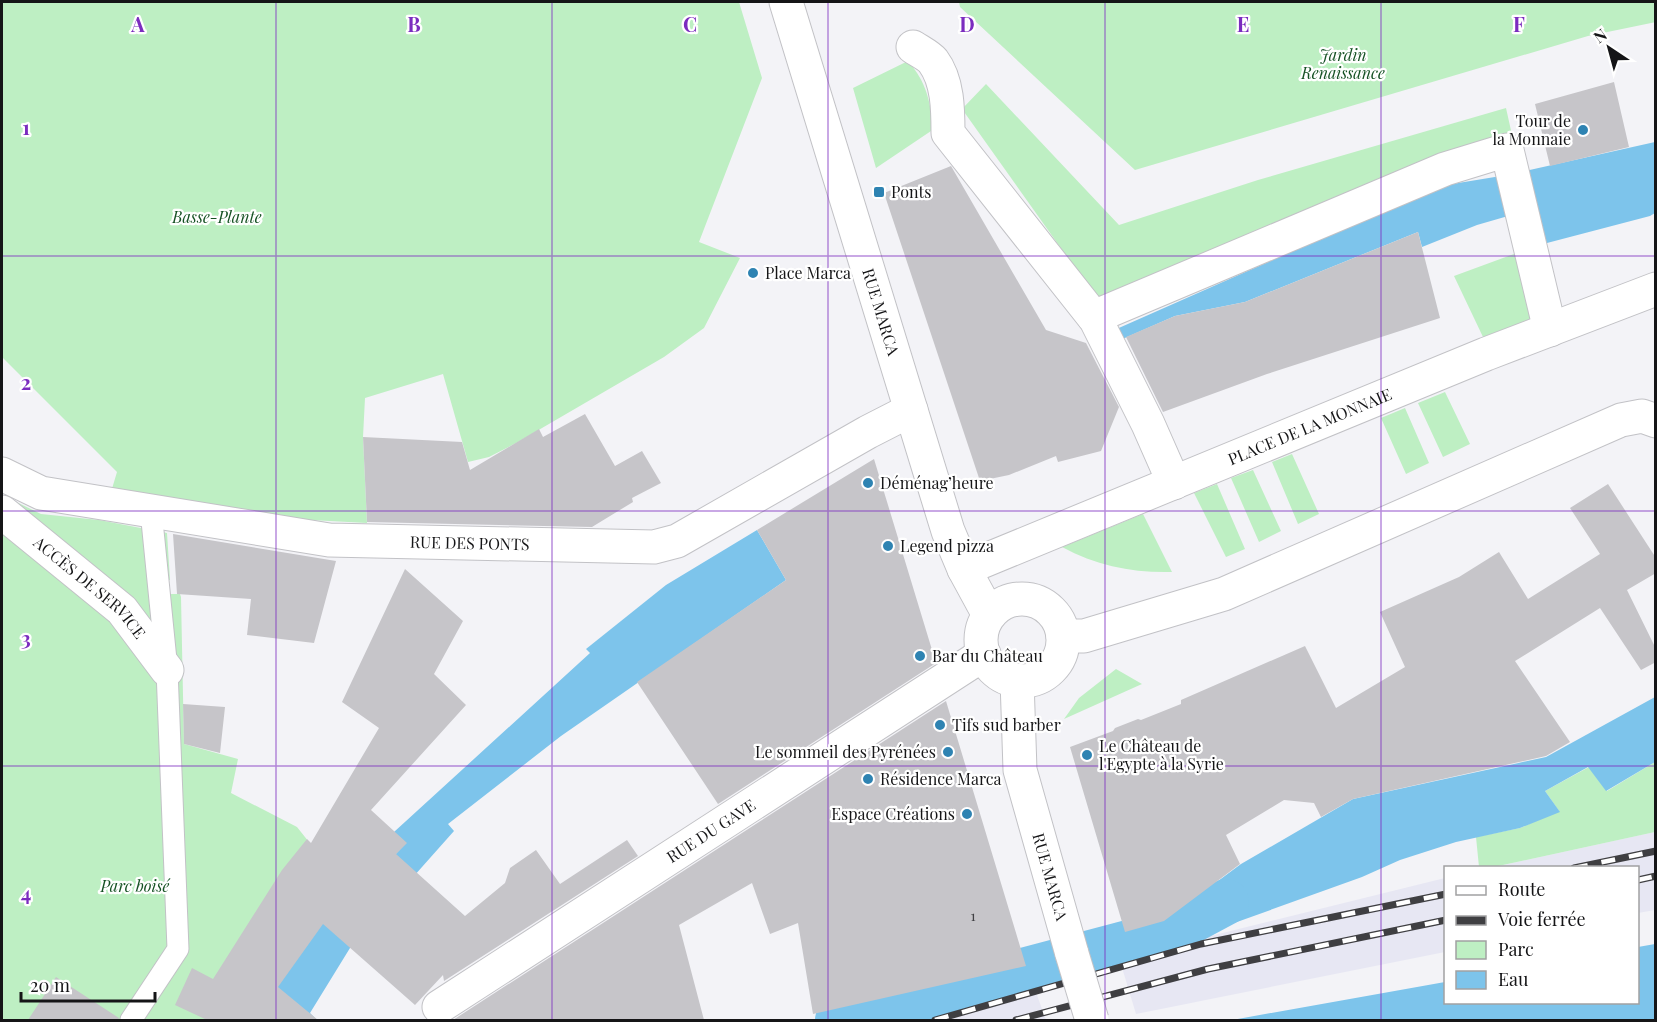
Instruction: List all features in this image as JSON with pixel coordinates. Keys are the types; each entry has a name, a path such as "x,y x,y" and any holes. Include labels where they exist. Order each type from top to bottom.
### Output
{"street":[{"name":"RUE MARCA","path":"786,2 948,531 964,569 989,615"},
{"path":"913,47 933,61 942,80 947,100 948,133 1095,319 1119,363 1174,483"},
{"path":"1095,319 1445,169 1507,150 1550,330"},
{"name":"PLACE DE LA MONNAIE","path":"964,569 1486,354 1656,289"},
{"name":"RUE DES PONTS","path":"2,474 41,493 329,540 654,547 676,541 911,410"},
{"path":"1063,636 1084,636 1224,594 1621,420 1642,416 1656,421"},
{"name":"ACCÈS DE SERVICE","path":"2,512 122,610 167,670"},
{"path":"1034,600 1045,606 1060,624 1063,636 1060,654 1050,669 1041,676 1029,680 1006,678 997,672 989,664 981,641 983,627 989,615 1009,601 1034,600"},
{"name":"RUE DU GAVE","path":"439,1007 984,654"},
{"name":"RUE MARCA","path":"1017,680 1020,770 1092,1020"}],"lane":[{"path":"131,1020 178,949 167,670 151,511"}],"shaded area":[{"path":"1655,832 1655,910 1639,913 1639,866 1498,866"},
{"path":"1444,878 1444,952 1136,1014 1120,961 1178,944"},
{"path":"1029,973 1046,1020 869,1020"}],"green space":[{"name":"Basse-Plante","path":"2,2 739,2 762,78 699,242 740,258 704,328 664,357 489,457 468,462 443,374 365,398 363,437 367,523 311,520 309,522 111,492 117,472 2,357"},
{"name":"Jardin Renaissance","path":"959,2 1655,2 1656,22 1588,36 1135,170 960,7"},
{"path":"908,61 927,93 934,129 876,168 853,88"},
{"path":"986,84 1119,225 1258,180 1506,108 1512,135 1097,299 962,109"},
{"path":"1522,251 1539,316 1483,337 1454,276"},
{"path":"1445,392 1470,444 1443,457 1418,403"},
{"path":"1405,408 1429,463 1406,474 1381,418"},
{"path":"1292,454 1319,514 1298,524 1272,462"},
{"path":"1253,470 1281,531 1259,542 1231,478"},
{"path":"1217,484 1245,549 1226,557 1194,493"},
{"name":"Parc boisé","path":"2,495 41,514 99,520 167,533 170,580 165,581 166,594 180,594 181,597 184,744 238,759 231,793 297,827 344,886 256,1020 2,1020"},
{"path":"1143,514 1172,572 1129,570 1102,564 1062,547"},
{"path":"1116,669 1142,684 1064,719 1079,698"},
{"path":"1655,762 1655,832 1498,866 1479,866 1476,837 1520,828 1559,811 1545,791 1589,767 1607,791"}],"water":[{"path":"1655,142 1655,213 1547,243 1533,223 1521,172"},
{"path":"1507,175 1515,214 1477,225 1422,247 1418,232 1245,302 1175,316 1118,341 1112,331 1440,186"},
{"path":"757,530 786,580 561,736 448,824 454,831 350,948 310,1013 315,1020 260,1020 288,967 349,886 358,894 406,843 394,832 590,653 586,649 666,585"},
{"path":"1655,697 1655,762 1606,791 1588,767 1545,791 1560,812 1520,828 1456,842 1400,860 1362,877 1223,925 1178,944 1164,921 1241,864 1353,799 1546,757"},
{"path":"1655,944 1655,1020 1232,1020 1444,982 1444,1004 1639,1004 1639,947"}],"building":[{"name":"Tour de la Monnaie","path":"1614,82 1629,147 1550,166 1535,104"},
{"path":"951,166 1046,330 1086,343 1119,407 1101,451 1058,462 1056,456 1009,475 980,481 884,193"},
{"path":"1418,232 1440,318 1267,374 1163,412 1126,337 1175,316 1245,302"},
{"path":"585,414 615,466 642,451 661,483 632,498 633,502 592,527 367,522 363,437 462,442 470,470 539,429 543,437"},
{"path":"874,459 936,663 718,804 637,682 786,580 757,530"},
{"path":"1608,484 1656,558 1656,573 1627,590 1656,649 1656,662 1641,670 1600,608 1515,661 1570,742 1546,756 1353,799 1321,817 1314,803 1284,800 1226,835 1240,864 1164,921 1125,932 1070,747 1181,704 1181,700 1305,646 1336,708 1405,667 1380,612 1459,577 1499,552 1528,599 1600,554 1570,508"},
{"path":"173,534 336,561 314,643 247,635 251,599 177,594"},
{"path":"405,569 463,621 434,674 466,705 371,810 407,843 396,854 465,916 505,883 510,868 536,850 560,884 627,840 638,856 444,981 443,975 415,1005 323,924 278,987 318,1020 207,1020 175,1005 192,968 213,979 282,870 307,839 311,843 379,728 342,702"},
{"path":"946,701 1026,966 813,1014 798,923 770,934 752,883 679,925 704,1020 453,1020"},
{"path":"183,704 225,707 220,753 184,744"},
{"path":"56,977 119,1018 118,1020 28,1020"}],"waterway":[{"path":"838,1020 1170,932 1226,902"}],"railway":[{"path":"1584,866 1656,851"},
{"path":"1639,880 1656,876"},
{"path":"935,1020 1201,944 1444,894"},
{"path":"1016,1020 1208,969 1444,920"}],"place":[{"name":"Tour de la Monnaie","path":"1583,130"},
{"name":"Ponts","path":"879,192"},
{"name":"Place Marca","path":"753,273"},
{"name":"Déménag’heure","path":"868,483"},
{"name":"Legend pizza","path":"888,546"},
{"name":"Bar du Château","path":"920,656"},
{"name":"Tifs sud barber","path":"940,725"},
{"name":"Le sommeil des Pyrénées","path":"948,752"},
{"name":"Le Château de l'Egypte à la Syrie","path":"1087,755"},
{"name":"Résidence Marca","path":"868,779"},
{"name":"Espace Créations","path":"967,814"}]}
